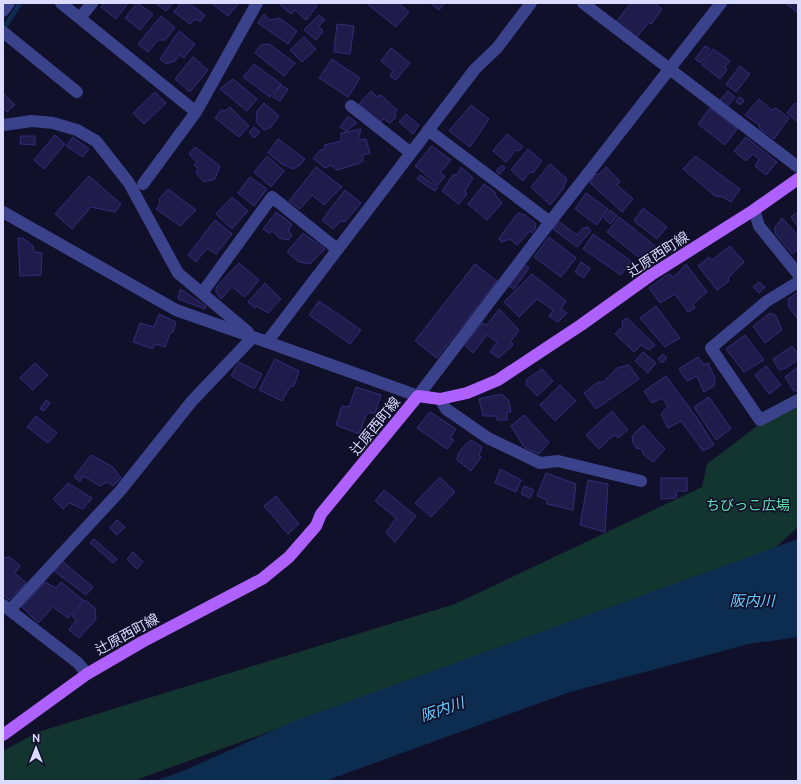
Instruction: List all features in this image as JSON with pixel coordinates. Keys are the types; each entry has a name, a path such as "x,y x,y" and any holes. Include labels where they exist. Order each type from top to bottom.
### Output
{"main road":[{"name":"辻原西町線","path":"3,735 87,674 142,642 262,579 289,557 316,526 321,514 418,396 440,399 466,393 498,380 581,325 651,275 754,210 798,179"}],"street":[{"path":"3,12 9,3"},
{"path":"61,3 196,112"},
{"path":"80,18 92,3"},
{"path":"143,184 196,112 257,3"},
{"path":"267,342 474,69 497,48 531,3"},
{"path":"583,3 798,167"},
{"path":"3,212 176,310 418,396 550,222 721,3"},
{"path":"6,35 77,92"},
{"path":"351,106 411,153"},
{"path":"3,125 32,121 53,123 77,130 96,141 129,183 178,273 253,337"},
{"path":"428,130 550,222"},
{"path":"202,294 272,197 337,249"},
{"path":"754,210 759,226 798,274"},
{"path":"798,282 767,301 711,348 760,420 798,400"},
{"path":"87,674 78,663 7,607 120,491 192,401 253,337"},
{"path":"440,399 446,409 488,438 540,463 558,461 641,481"}],"green space":[{"name":"ちびっこ広場","path":"798,407 798,527 774,549 133,781 3,781 3,751 38,732 455,604 702,487 707,464 757,426"}],"water":[{"name":"阪内川","path":"798,539 798,637 749,644 570,692 325,781 154,781 181,772 294,721"}],"building":[{"path":"105,3 128,3 116,19 101,7"},
{"path":"137,3 153,14 140,30 125,18"},
{"path":"155,3 173,3 166,11"},
{"path":"181,3 189,3 205,15 200,22 195,19 190,24 174,12"},
{"path":"211,3 239,3 228,16"},
{"path":"278,3 313,3 317,6 306,20 295,10 291,14"},
{"path":"366,3 398,3 409,12 396,27"},
{"path":"430,3 445,3 439,10"},
{"path":"631,3 654,3 662,9 651,24 649,22 636,38 616,22"},
{"path":"785,3 798,3 798,13"},
{"path":"264,14 270,20 279,18 297,31 288,44 258,23"},
{"path":"319,15 325,20 319,26 323,32 316,40 304,30"},
{"path":"161,16 175,28 165,40 158,40 148,52 138,44"},
{"path":"337,24 354,26 350,54 334,52"},
{"path":"179,31 195,44 184,58 180,55 175,61 166,64 160,59"},
{"path":"304,37 316,49 302,62 290,50"},
{"path":"269,44 295,63 284,76 255,53 261,45"},
{"path":"705,46 710,49 701,63 695,59"},
{"path":"391,48 410,63 396,80 390,76 393,71 381,61"},
{"path":"713,49 730,61 725,67 727,70 720,79 702,65"},
{"path":"193,57 208,70 190,92 175,79"},
{"path":"332,59 360,78 348,97 319,78"},
{"path":"254,64 281,84 270,97 243,77"},
{"path":"740,66 750,74 736,92 726,84"},
{"path":"233,79 257,99 247,111 220,89"},
{"path":"281,85 288,89 280,101 273,97"},
{"path":"371,91 377,97 381,95 397,110 395,113 396,117 390,123 384,119 380,122 359,104"},
{"path":"728,91 735,97 727,107 719,101"},
{"path":"155,92 166,103 144,124 133,113"},
{"path":"3,93 15,105 7,112 3,108"},
{"path":"739,97 744,100 741,105 736,102"},
{"path":"759,99 772,110 776,108 789,118 774,139 760,129 759,125 745,115"},
{"path":"264,103 279,116 271,127 264,130 256,122 257,111"},
{"path":"795,103 798,105 798,122 787,113"},
{"path":"471,105 489,119 470,147 449,131"},
{"path":"230,107 249,126 239,137 215,118 221,110 225,111"},
{"path":"710,108 737,129 725,145 698,124"},
{"path":"406,114 419,125 413,134 399,122"},
{"path":"348,116 357,123 346,131 340,127"},
{"path":"254,127 260,132 254,138 249,132"},
{"path":"361,129 358,140 366,139 370,153 363,155 363,161 337,170 331,165 325,168 313,158 320,150 324,150 325,145 341,141 341,133"},
{"path":"507,134 523,147 519,151 516,150 506,162 493,151"},
{"path":"55,135 65,144 44,169 34,160"},
{"path":"21,136 35,136 35,145 20,144"},
{"path":"73,137 89,149 83,157 66,146"},
{"path":"746,137 777,162 766,175 755,166 759,159 753,154 746,161 734,151"},
{"path":"278,139 305,159 300,165 293,169 282,164 268,153"},
{"path":"432,146 451,160 440,173 445,176 438,185 415,166"},
{"path":"195,147 220,166 215,179 204,182 196,173 198,168 194,165 197,162 189,154"},
{"path":"528,149 542,161 533,173 530,172 523,181 511,170"},
{"path":"267,156 284,171 271,187 254,172"},
{"path":"695,156 740,189 731,202 723,197 715,196 683,169"},
{"path":"550,164 567,179 563,189 550,205 531,187"},
{"path":"502,165 505,168 500,174 496,171"},
{"path":"316,167 342,187 324,205 312,195 300,209 289,201"},
{"path":"461,167 473,178 465,191 467,194 459,204 442,191 453,175 458,174"},
{"path":"606,167 620,181 617,185 633,199 622,212 590,183 594,175 599,174"},
{"path":"420,175 438,187 435,191 417,179"},
{"path":"89,176 121,204 115,212 91,207 72,229 55,214"},
{"path":"250,177 267,189 254,206 238,193"},
{"path":"484,184 495,192 496,196 502,203 487,220 468,204"},
{"path":"168,189 196,210 180,226 156,209 160,204 159,199"},
{"path":"345,190 361,203 345,222 341,221 333,229 322,220"},
{"path":"586,193 608,209 597,225 575,209"},
{"path":"232,197 248,211 232,229 216,214"},
{"path":"643,208 667,227 657,239 634,221"},
{"path":"610,210 617,216 610,224 604,218"},
{"path":"276,212 292,224 288,231 292,235 288,240 279,238 272,231 269,233 263,229"},
{"path":"798,212 798,227 791,217"},
{"path":"518,213 525,215 536,224 535,229 532,233 530,231 517,245 510,239 501,242 499,238"},
{"path":"619,217 659,249 647,264 607,232"},
{"path":"782,218 798,235 798,249 792,254 775,233 775,227"},
{"path":"215,220 232,234 216,254 207,248 196,262 188,255"},
{"path":"558,221 577,235 583,228 588,227 591,231 577,247 553,229"},
{"path":"303,233 325,249 310,264 299,262 287,252"},
{"path":"593,234 631,261 621,275 583,249"},
{"path":"549,237 576,258 561,277 534,257"},
{"path":"18,238 23,238 33,246 34,252 42,253 41,275 20,276"},
{"path":"730,246 744,262 728,278 729,281 717,290 698,266 709,257 712,260"},
{"path":"581,262 590,268 584,278 575,272"},
{"path":"239,263 259,280 245,297 232,287 221,299 216,292 216,287"},
{"path":"475,264 497,281 437,358 415,341"},
{"path":"524,264 529,268 514,289 509,286"},
{"path":"686,264 707,292 693,304 695,308 688,312 675,294 660,303 649,288 668,274 674,277"},
{"path":"532,274 566,301 561,309 567,313 558,322 549,316 553,310 537,299 519,317 504,302"},
{"path":"759,282 765,287 759,293 753,287"},
{"path":"265,283 281,299 268,313 257,306 255,308 248,302"},
{"path":"180,289 206,306 205,309 178,299"},
{"path":"797,293 797,318 788,306 788,299"},
{"path":"319,301 361,330 350,344 309,315"},
{"path":"656,306 680,338 665,347 640,318"},
{"path":"499,309 519,330 511,341 513,345 499,358 490,352 497,342 487,335 473,353 465,346 482,323 487,325"},
{"path":"770,313 776,316 782,330 765,343 753,326"},
{"path":"159,314 176,322 173,332 170,333 165,347 155,344 153,349 133,342 140,323 154,327"},
{"path":"627,318 655,345 649,350 641,345 634,352 615,334 623,326 622,321"},
{"path":"745,335 764,360 744,372 726,349"},
{"path":"792,346 798,354 798,360 786,368 779,370 773,359"},
{"path":"643,352 656,363 648,373 635,361"},
{"path":"663,354 667,358 662,363 658,359"},
{"path":"698,357 704,365 708,363 715,378 714,386 704,392 697,376 687,381 679,369"},
{"path":"275,359 299,371 294,386 290,387 282,401 259,390"},
{"path":"239,362 262,374 254,389 231,376"},
{"path":"35,363 48,375 33,390 20,378"},
{"path":"629,365 639,379 596,409 584,393 598,382 603,382 617,368"},
{"path":"766,366 781,385 769,394 755,375"},
{"path":"798,367 798,391 794,391 785,377"},
{"path":"542,369 553,381 537,396 526,384 527,379"},
{"path":"666,376 697,418 714,445 703,451 681,421 668,428 661,414 668,406 662,398 652,403 644,391"},
{"path":"560,385 576,401 555,421 540,405"},
{"path":"356,387 381,395 375,413 367,413 359,434 336,425 342,406 349,407"},
{"path":"502,394 509,401 511,412 507,412 507,420 497,420 496,416 483,416 479,399"},
{"path":"709,397 731,429 716,440 694,407"},
{"path":"46,400 50,403 44,411 40,409"},
{"path":"612,411 628,430 618,438 614,435 599,449 586,435"},
{"path":"430,412 456,429 450,438 454,440 447,449 417,428"},
{"path":"524,415 549,442 539,454 524,447 511,426"},
{"path":"36,416 57,433 48,443 27,427"},
{"path":"643,425 665,449 653,462 643,454 641,448 637,449 633,443 632,436"},
{"path":"471,440 482,447 479,455 481,457 471,471 457,460 458,454"},
{"path":"91,455 113,467 121,478 113,486 107,482 100,486 83,476 80,482 74,477"},
{"path":"500,469 521,480 516,492 495,483"},
{"path":"546,473 576,484 573,510 547,504 547,500 537,496"},
{"path":"440,477 455,492 431,517 415,503"},
{"path":"661,478 687,478 687,491 677,491 676,498 661,499"},
{"path":"588,480 608,484 605,532 580,525"},
{"path":"68,483 92,498 83,509 69,503 63,509 53,499"},
{"path":"524,486 534,490 530,498 521,494"},
{"path":"384,490 416,516 395,542 386,533 396,518 375,501"},
{"path":"276,496 299,524 288,534 264,506"},
{"path":"117,520 125,527 117,535 110,528"},
{"path":"94,539 117,559 113,563 90,543"},
{"path":"133,552 143,562 137,569 127,559"},
{"path":"10,557 20,566 15,573 26,583 9,600 3,594 3,558"},
{"path":"62,561 93,587 86,595 54,571"},
{"path":"45,582 56,588 61,582 83,600 68,618 53,607 38,623 22,607"},
{"path":"85,600 95,608 96,619 79,638 69,630 76,620 72,616"}],"waterway":[{"path":"3,30 20,3"}]}
